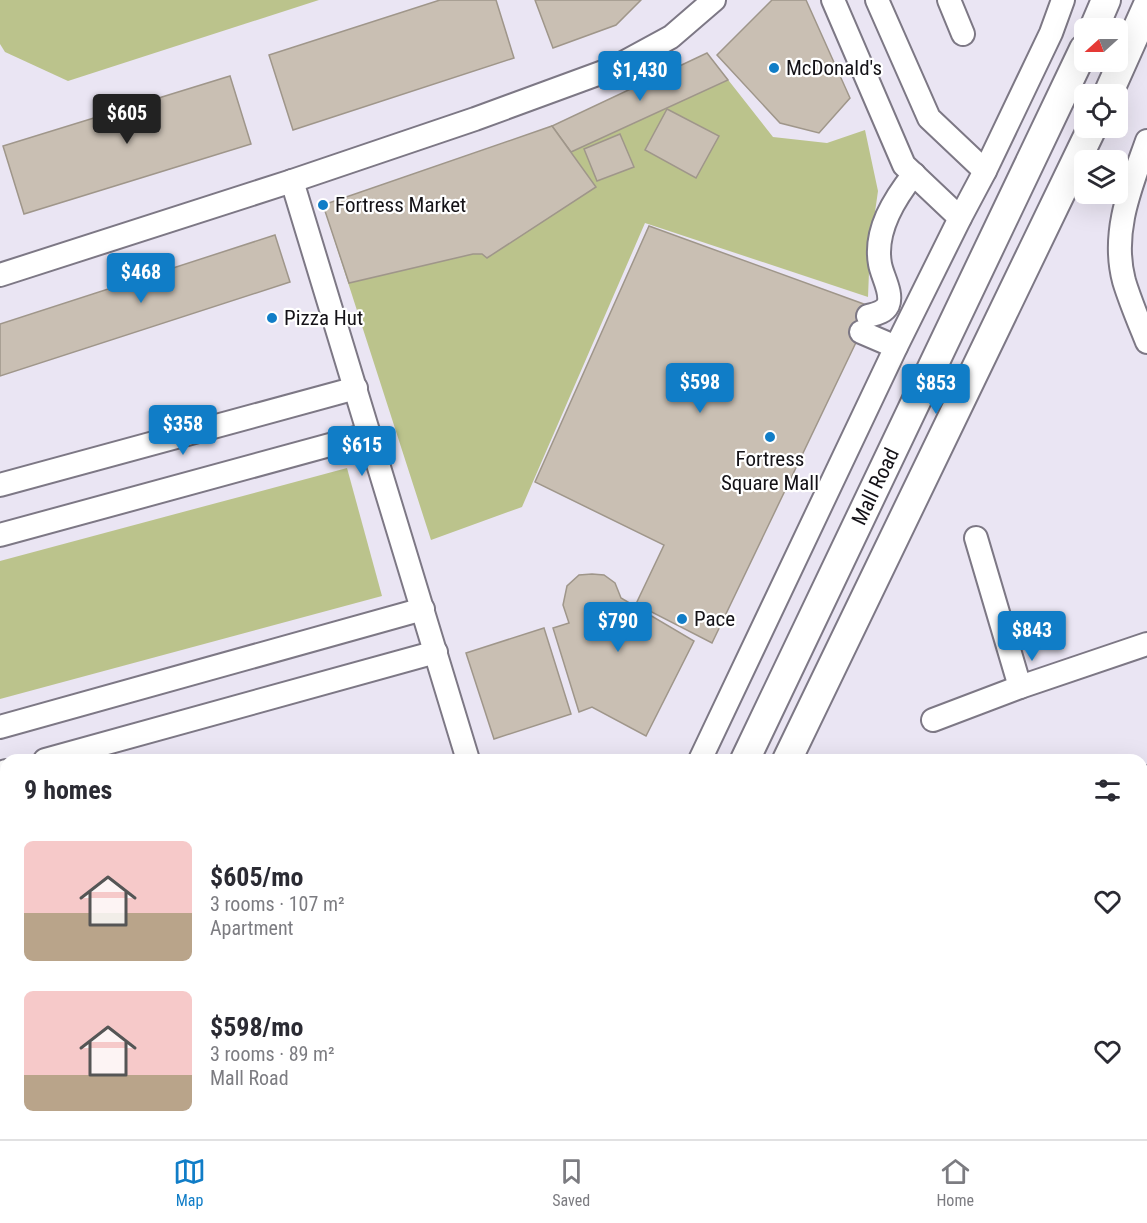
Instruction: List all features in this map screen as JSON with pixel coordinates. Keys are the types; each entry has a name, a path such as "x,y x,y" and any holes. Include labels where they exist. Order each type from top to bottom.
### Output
{"main road":[{"path":"1098,18 1106,0"},
{"path":"1113,84 1147,7"},
{"name":"Mall Road","path":"748,754 1074,70"},
{"name":"Mall Road","path":"790,754 1087,138"}],"street":[{"path":"0,275 292,181 475,119 614,68 671,37 714,0"},
{"path":"833,0 904,165 960,218"},
{"path":"877,0 929,118 985,171"},
{"path":"949,0 963,34"},
{"path":"703,754 896,347 985,171 1051,33 1062,0"},
{"path":"1146,335 1124,280 1119,245 1124,206 1147,141"},
{"path":"896,347 865,324 888,305 889,294 878,253 879,239 882,227 900,191 914,174"},
{"path":"292,181 466,754"},
{"path":"0,485 356,388"},
{"path":"0,535 370,434"},
{"path":"976,538 1020,687"},
{"path":"0,727 423,609"},
{"path":"933,720 1020,687 1147,644"},
{"path":"67,754 436,652"}],"green space":[{"path":"0,0 319,0 68,81 5,52 0,44"},
{"path":"707,53 773,137 827,143 865,130 878,191 870,247 868,297 645,223 522,507 431,540 323,205 552,126"},
{"path":"347,468 382,596 0,699 0,561"}],"building":[{"path":"440,0 496,0 514,58 293,130 269,55"},
{"path":"535,0 641,0 616,25 553,48"},
{"path":"772,0 806,0 850,98 819,133 780,123 717,55"},
{"path":"707,53 728,80 571,152 552,126"},
{"path":"230,76 251,144 24,214 3,146"},
{"path":"667,109 719,136 696,178 645,150"},
{"path":"552,126 596,187 487,258 482,254 473,254 349,283 323,205"},
{"path":"620,134 634,167 597,181 584,149"},
{"path":"649,226 872,307 712,643 636,604 664,545 535,482"},
{"path":"275,235 290,282 0,376 0,324"},
{"path":"579,575 604,575 615,583 621,598 694,641 646,736 592,707 579,712 553,628 569,623 563,605 567,586"},
{"path":"544,628 571,714 494,739 466,653"}],"place":[{"name":"McDonald's","path":"774,68"},
{"name":"Fortress Market","path":"323,205"},
{"name":"Pizza Hut","path":"272,318"},
{"name":"Fortress Square Mall","path":"770,437"},
{"name":"Pace","path":"682,619"}]}
